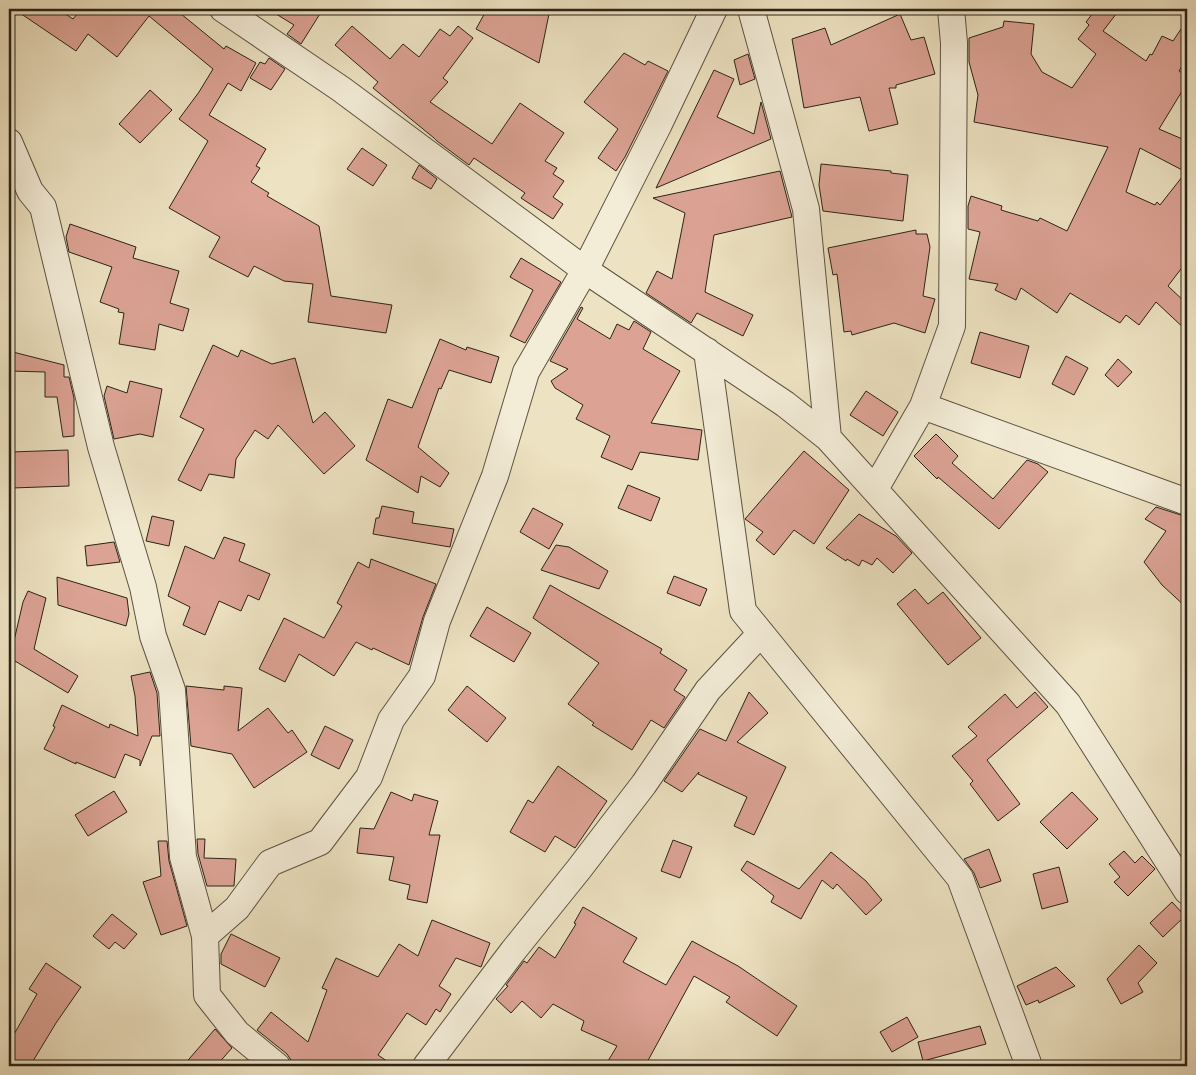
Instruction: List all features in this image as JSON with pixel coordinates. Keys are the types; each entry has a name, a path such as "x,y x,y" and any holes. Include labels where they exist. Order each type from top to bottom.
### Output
{"street":[{"path":"223,9 341,89 585,270 785,404 828,438 1068,704 1187,891"},
{"path":"206,936 238,908 270,863 320,842 369,777 391,720 422,676 437,621 494,476 526,372 585,270 660,124 714,9"},
{"path":"751,9 806,209 828,438"},
{"path":"875,489 923,406 952,326 954,43 952,9"},
{"path":"9,142 30,191 43,207 101,447 143,587 153,636 172,690 184,857 206,936 207,996 237,1033 276,1066"},
{"path":"707,351 743,611 960,878 1029,1066"},
{"path":"923,406 1187,502"},
{"path":"426,1066 485,987 644,784 708,690 761,633"}],"building":[{"path":"14,9 58,9 73,19 81,9 175,9 224,49 226,46 256,63 241,91 228,83 209,115 266,149 256,166 260,168 251,182 269,193 267,196 319,226 331,296 392,305 386,333 308,322 313,284 284,281 254,266 248,277 209,257 220,237 169,208 208,141 179,119 213,69 149,16 117,57 88,34 76,51"},
{"path":"268,9 323,9 301,44 287,34 294,25"},
{"path":"487,9 550,9 539,63 476,29"},
{"path":"1096,9 1120,9 1103,31 1146,61 1150,54 1152,55 1162,36 1173,41 1187,20 1187,58 1179,71 1187,76 1187,83 1159,129 1187,141 1187,261 1168,286 1187,304 1187,331 1156,302 1139,325 1126,315 1120,323 1070,293 1057,313 1021,288 1016,300 995,290 998,284 969,279 980,232 968,229 968,206 971,196 1002,206 1001,210 1038,221 1040,218 1067,231 1108,147 974,122 978,95 969,62 969,38 1003,27 1004,21 1034,24 1031,54 1042,72 1072,88 1096,54 1078,39 1089,25 1086,22","holes":["1140,148 1186,172 1160,205 1157,202 1155,205 1126,192"]},
{"path":"900,14 911,40 924,37 935,74 896,85 896,88 889,88 898,124 869,131 860,97 804,108 792,39 825,28 831,45"},
{"path":"352,26 390,59 403,44 419,57 440,29 450,36 458,26 473,38 443,78 448,82 430,102 492,144 520,103 564,133 545,161 557,168 553,174 564,181 553,197 563,204 553,219 521,198 525,193 474,158 469,165 373,88 378,82 335,45"},
{"path":"624,53 645,65 648,61 668,71 625,157 616,171 598,158 618,129 584,102"},
{"path":"748,54 755,79 740,85 734,60"},
{"path":"269,58 285,69 271,90 250,78 260,62 265,64"},
{"path":"714,70 734,79 717,117 754,134 761,102 771,139 656,188"},
{"path":"150,90 172,110 140,143 119,124"},
{"path":"362,148 387,165 373,186 347,169"},
{"path":"821,164 891,171 891,173 908,175 903,221 823,211 819,185"},
{"path":"419,165 437,179 431,189 412,178"},
{"path":"780,171 792,217 714,235 705,292 753,315 743,336 697,313 691,323 646,293 657,271 672,279 685,213 653,198"},
{"path":"70,224 136,247 133,258 179,271 170,303 189,309 183,331 159,324 155,350 119,344 124,313 118,312 119,309 100,302 112,267 69,252 66,237"},
{"path":"916,230 916,234 927,234 930,247 923,296 935,299 925,333 894,323 852,335 851,331 844,332 837,274 833,275 828,248"},
{"path":"521,258 561,282 525,343 510,336 533,290 510,277"},
{"path":"581,307 583,308 577,319 610,339 617,324 629,330 634,321 651,332 643,349 680,371 651,423 702,430 698,460 640,452 632,470 601,457 610,436 576,419 583,405 555,388 551,381 568,369 550,361"},
{"path":"980,332 1029,346 1020,378 971,363"},
{"path":"440,339 466,350 467,347 499,357 491,383 449,370 441,389 439,388 418,447 449,473 440,487 421,476 418,493 366,460 388,399 412,408"},
{"path":"213,345 238,357 241,350 272,364 295,358 313,423 325,412 355,446 324,474 278,425 268,439 255,430 236,459 234,478 209,474 201,491 178,480 204,429 180,417"},
{"path":"9,351 64,365 64,377 69,377 74,398 74,436 63,437 57,397 45,397 45,372 9,371"},
{"path":"1066,356 1088,368 1074,395 1052,384"},
{"path":"1118,359 1132,372 1118,387 1105,375"},
{"path":"130,381 162,389 153,437 140,434 114,439 104,396 107,386 127,393"},
{"path":"866,391 898,412 883,436 850,415"},
{"path":"936,434 958,456 952,463 993,499 1027,460 1038,464 1048,472 999,529 938,477 937,479 914,456"},
{"path":"68,450 69,486 12,488 11,452"},
{"path":"804,451 849,490 814,544 794,530 774,555 756,540 763,532 745,519"},
{"path":"628,485 660,498 651,521 618,508"},
{"path":"382,506 414,512 412,523 454,529 450,547 373,534 376,518 379,518"},
{"path":"1156,507 1187,517 1187,608 1162,585 1144,562 1166,531 1145,519"},
{"path":"533,508 563,524 549,549 520,532"},
{"path":"859,514 896,536 912,553 893,573 877,558 872,565 862,560 859,566 847,559 846,561 826,548"},
{"path":"152,516 174,521 169,546 146,541"},
{"path":"224,537 245,544 239,561 270,574 259,600 248,595 241,611 219,601 205,635 183,625 190,607 168,596 185,546 214,559"},
{"path":"114,542 120,562 87,566 85,546"},
{"path":"556,545 569,547 608,571 599,589 541,570"},
{"path":"371,559 436,584 423,617 409,665 356,642 334,676 299,654 285,682 259,669 284,618 324,638 342,606 337,603 358,562 369,568"},
{"path":"674,576 707,589 700,606 667,593"},
{"path":"57,577 127,598 129,614 126,626 58,605"},
{"path":"550,585 662,649 660,653 687,670 674,690 685,697 664,728 651,720 632,750 592,725 594,723 568,704 599,663 533,618"},
{"path":"915,589 928,604 943,592 981,638 948,665 897,604"},
{"path":"28,591 46,598 34,649 78,676 68,693 10,658 23,602"},
{"path":"487,607 531,633 514,662 470,636"},
{"path":"150,672 157,693 160,736 152,736 140,766 140,760 125,754 115,778 76,762 76,764 44,749 55,727 53,726 62,705 109,728 110,724 138,736 135,696 131,676"},
{"path":"186,686 224,690 224,686 242,688 238,731 268,708 288,733 292,730 307,752 254,788 232,754 191,746"},
{"path":"467,686 506,718 487,742 448,710"},
{"path":"749,692 768,713 737,742 786,767 754,835 734,826 747,797 698,774 699,772 682,792 664,781 700,729 726,741"},
{"path":"1035,692 1048,707 987,760 1020,804 998,821 970,784 973,781 952,756 977,736 968,727 1005,694 1017,708"},
{"path":"325,726 353,740 339,769 311,755"},
{"path":"558,766 607,801 575,848 555,836 545,852 510,832 528,800 533,803"},
{"path":"114,791 127,812 88,836 75,815"},
{"path":"391,792 412,801 414,794 438,801 429,835 440,835 427,903 407,899 410,885 389,880 394,857 357,853 360,828 374,829"},
{"path":"1072,792 1098,819 1067,849 1040,822"},
{"path":"197,839 205,839 204,858 236,859 234,886 207,886 198,854"},
{"path":"673,840 692,847 680,878 661,871"},
{"path":"158,841 167,841 169,861 187,926 161,935 143,882 161,876"},
{"path":"989,849 1001,881 980,888 974,873 964,859"},
{"path":"1124,851 1135,863 1142,856 1155,869 1128,896 1114,882 1120,877 1109,864"},
{"path":"831,852 866,881 882,900 866,915 837,884 833,889 822,880 801,919 771,902 774,896 741,870 747,861 799,889"},
{"path":"1059,867 1068,902 1042,909 1033,874"},
{"path":"1172,902 1185,916 1163,937 1150,923"},
{"path":"583,907 637,938 623,962 666,985 692,941 738,966 797,1006 777,1036 726,1002 730,997 694,976 645,1066 605,1066 617,1046 581,1030 584,1021 553,1004 541,1018 522,1001 511,1013 496,999 508,986 506,985 524,961 527,963 539,947 555,958 576,924 574,923"},
{"path":"112,914 137,934 124,949 115,942 109,949 93,936"},
{"path":"432,920 490,943 481,967 456,958 439,986 451,994 440,1012 436,1009 426,1025 407,1013 378,1055 394,1066 292,1066 287,1054 257,1030 271,1012 308,1042 327,990 322,988 336,958 378,977 399,944 418,956"},
{"path":"231,934 280,958 265,987 221,964 221,954"},
{"path":"1139,945 1157,963 1138,983 1143,992 1121,1004 1107,979"},
{"path":"46,963 81,987 30,1066 9,1066 9,1043 37,994 29,989"},
{"path":"1056,967 1075,986 1039,1003 1038,1000 1026,1005 1017,986"},
{"path":"907,1017 918,1037 892,1052 880,1032"},
{"path":"980,1026 986,1044 923,1061 918,1042"},
{"path":"215,1029 232,1048 216,1066 183,1066"}]}
